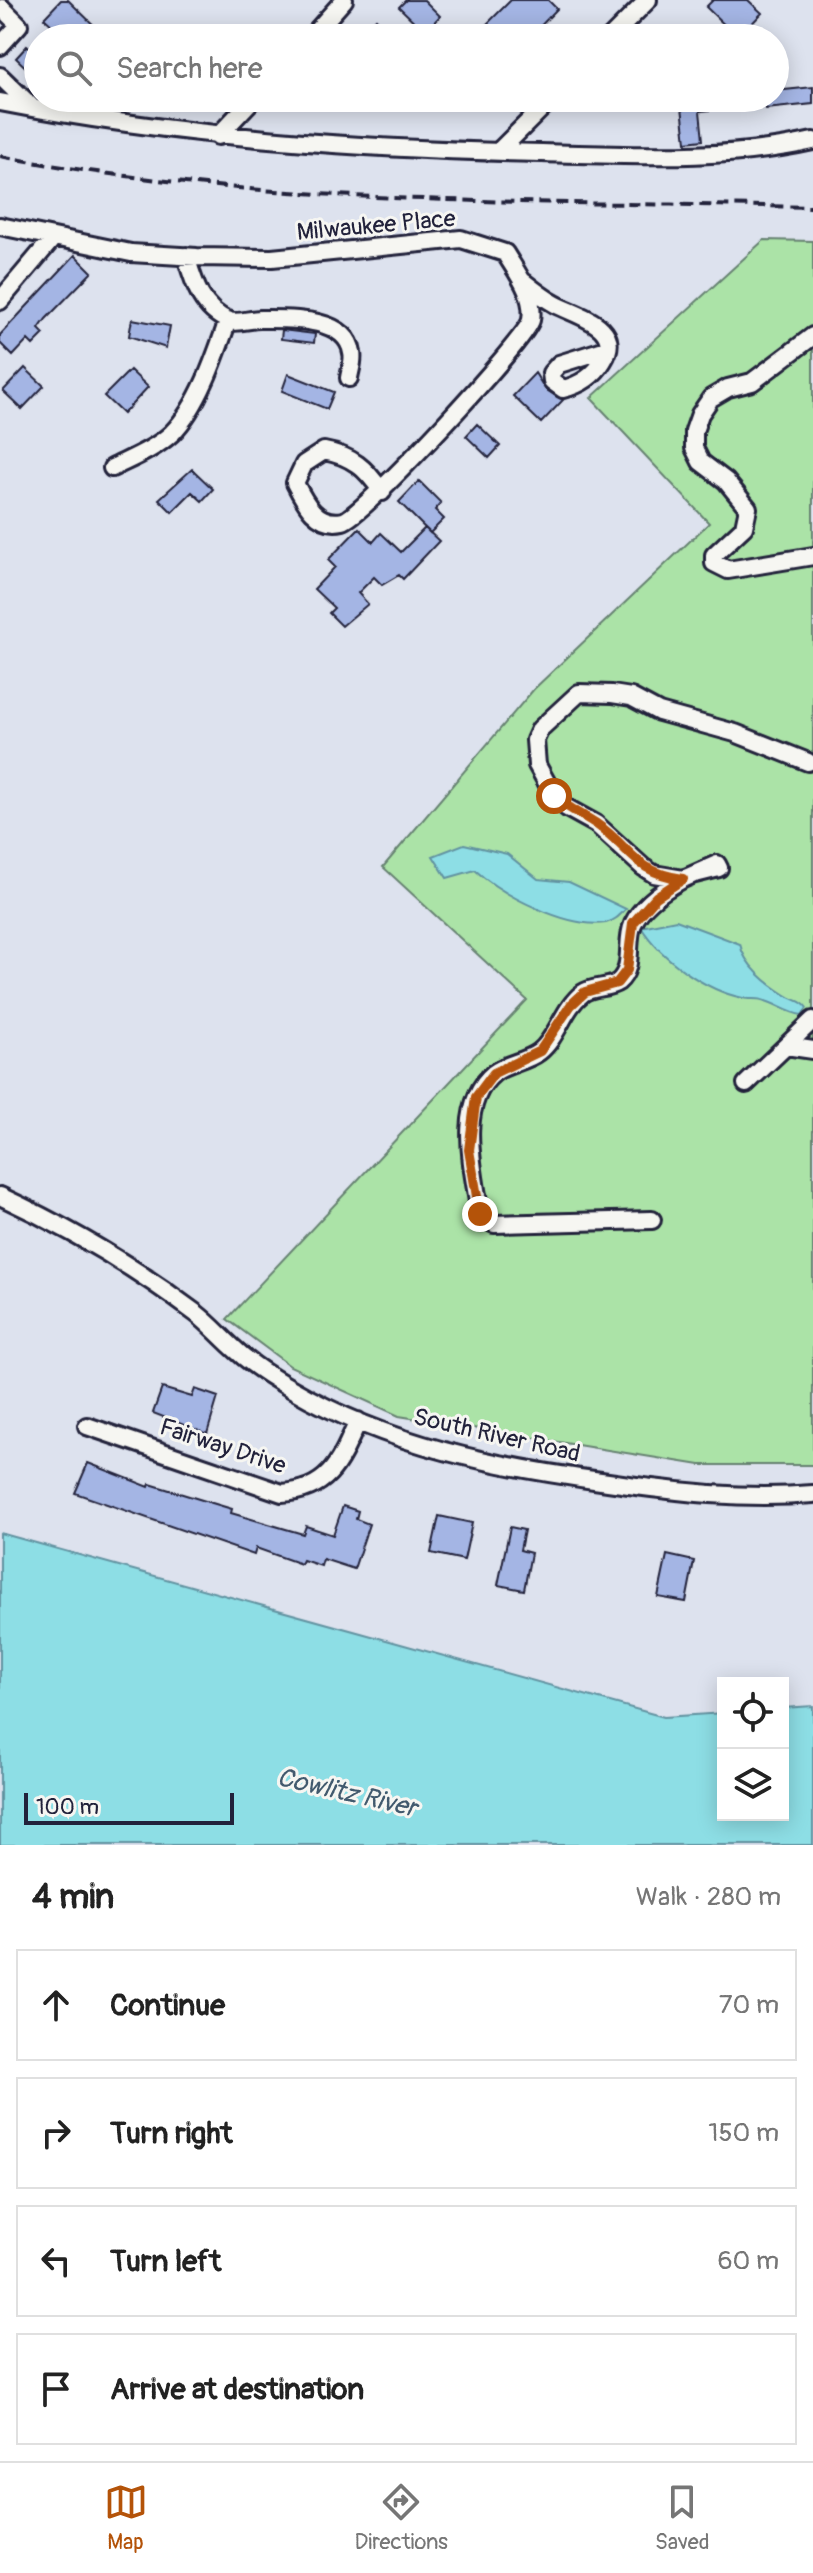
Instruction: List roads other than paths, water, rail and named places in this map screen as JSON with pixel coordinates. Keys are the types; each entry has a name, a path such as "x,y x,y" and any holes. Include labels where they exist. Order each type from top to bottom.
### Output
{"street":[{"path":"323,24 344,0"},
{"path":"624,24 648,0"},
{"path":"0,46 19,25 4,6"},
{"path":"0,76 24,99"},
{"path":"0,102 24,107"},
{"path":"54,112 218,136 356,148 705,157 813,141"},
{"path":"218,136 241,112"},
{"path":"498,152 537,112"},
{"name":"Milwaukee Place","path":"0,226 131,253 186,256 272,258 461,239 505,253 527,290 531,321 513,349 382,492"},
{"path":"0,301 53,238"},
{"path":"186,256 197,292 215,312 233,323 257,319 304,320 325,325 342,334 353,352 349,378"},
{"path":"520,278 540,294 605,329 607,349"},
{"path":"112,468 154,447 174,431 210,371 228,320"},
{"path":"813,336 752,382 728,388 711,398 700,414 694,439 701,462 726,481 748,508 744,527 714,555 714,563 728,570 813,556"},
{"path":"324,451 345,454 368,470 382,492 346,521 325,521 307,507 295,483 304,464 324,451"},
{"path":"652,1220 494,1224 480,1214 469,1150 476,1097 494,1073 540,1051 571,1005 585,992 617,983 627,970 633,923 656,897 689,876 654,874 596,824 567,808 554,796 537,765 535,740 540,729 565,703 579,693 594,692 631,697 659,712 735,733 808,762"},
{"path":"746,1084 813,1020"},
{"path":"786,1046 813,1050"},
{"name":"South River Road","path":"0,1196 63,1225 198,1315 239,1353 292,1389 417,1445 522,1470 695,1494 767,1498 813,1494"},
{"name":"Fairway Drive","path":"87,1426 282,1493 300,1492 320,1484 338,1463 358,1421"}],"water":[{"path":"464,844 507,854 538,879 569,882 626,909 606,923 573,921 518,899 475,870 447,878 433,856"},
{"path":"676,920 740,944 746,959 758,973 779,991 807,1008 802,1015 760,999 745,999 714,988 686,972 660,951 641,927"},
{"name":"Cowlitz River","path":"0,1533 664,1717 717,1713 717,1821 789,1821 789,1708 813,1706 813,1845 0,1845"}],"railway":[{"path":"0,156 101,173 303,193 507,202 813,207"}]}
